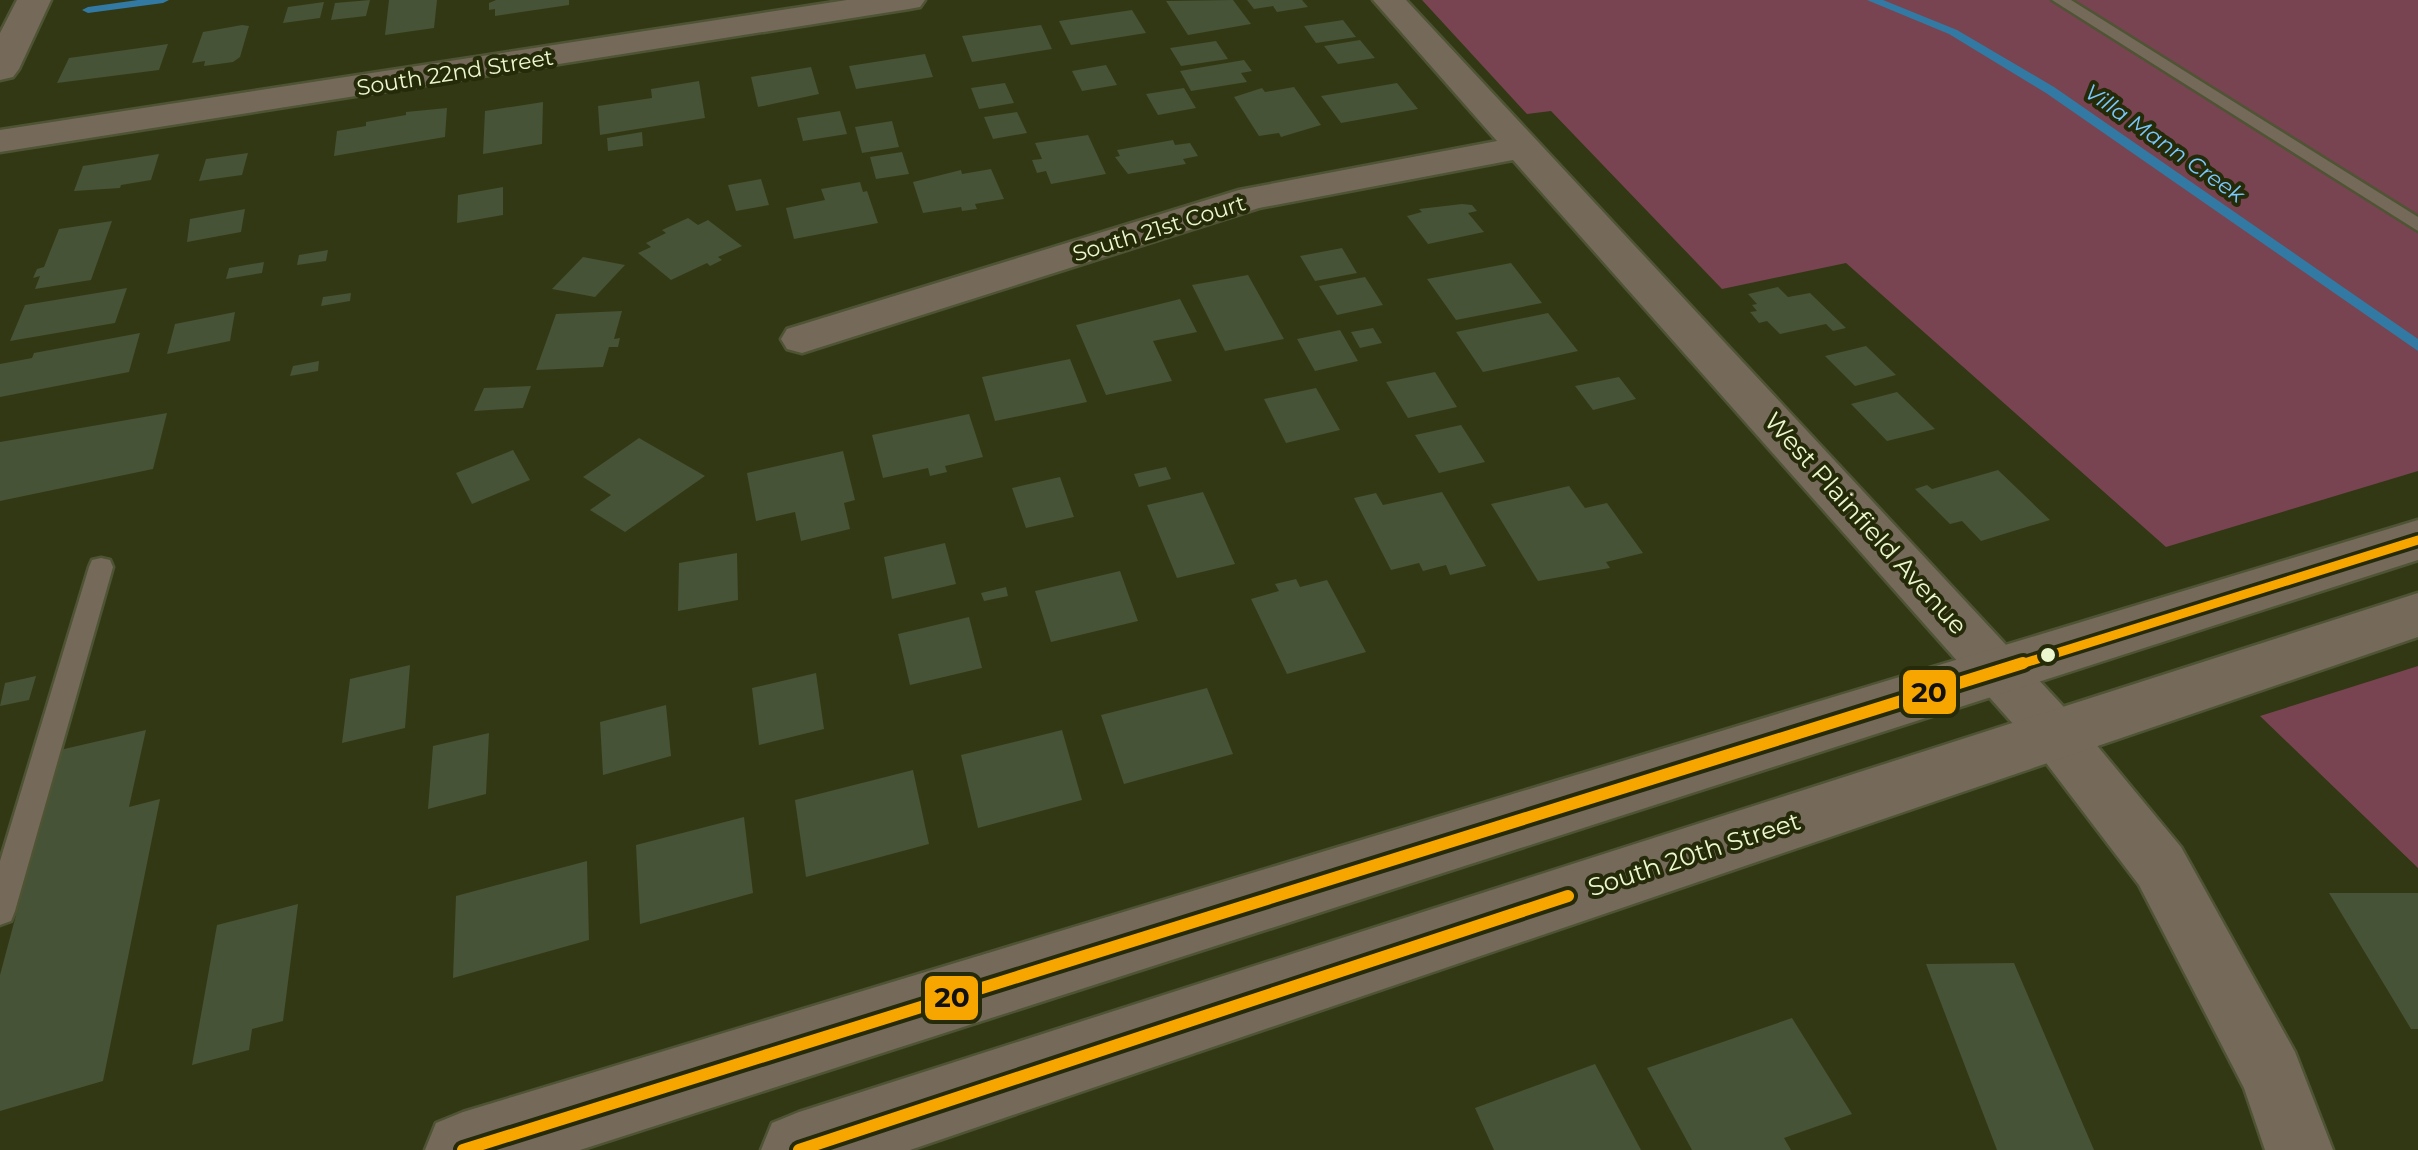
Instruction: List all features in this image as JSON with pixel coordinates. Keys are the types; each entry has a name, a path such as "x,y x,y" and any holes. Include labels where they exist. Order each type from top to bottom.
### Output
{"street":[{"path":"0,69 34,0"},
{"name":"South 22nd Street","path":"0,140 909,0"},
{"name":"West Plainfield Avenue","path":"1389,0 1999,670 2160,866 2272,1075 2299,1150"},
{"name":"South 21st Court","path":"802,339 1252,198 1524,147"},
{"path":"464,1150 2418,540"},
{"name":"South 20th Street","path":"800,1150 2418,615"}],"lane":[{"path":"2060,0 2418,225"},
{"path":"0,911 101,567"}],"shaded area":[{"path":"1422,0 2418,0 2418,471 2166,547 1846,263 1722,289 1551,111 1527,114"},
{"path":"2418,666 2418,868 2260,716"}],"building":[{"path":"370,0 366,16 331,20 335,3"},
{"path":"389,0 437,0 434,28 385,35"},
{"path":"569,0 569,5 495,16 489,3"},
{"path":"1233,0 1251,24 1188,35 1166,1"},
{"path":"1247,0 1302,0 1308,7 1277,12 1273,6 1254,9"},
{"path":"324,2 320,18 283,23 288,7"},
{"path":"1132,10 1146,33 1071,45 1059,21"},
{"path":"1343,20 1356,37 1316,43 1304,26"},
{"path":"1041,25 1052,49 972,62 962,36"},
{"path":"249,26 240,57 233,62 204,66 205,61 192,63 203,32"},
{"path":"1360,40 1375,58 1338,64 1324,46"},
{"path":"1216,41 1228,59 1181,66 1170,48"},
{"path":"168,44 159,70 57,83 69,58"},
{"path":"925,54 933,77 856,89 849,66"},
{"path":"1244,60 1252,71 1241,73 1247,82 1191,91 1180,71"},
{"path":"1106,65 1117,85 1082,91 1072,71"},
{"path":"811,67 819,94 758,107 751,77"},
{"path":"699,81 705,118 600,135 598,106 652,98 651,89"},
{"path":"1005,83 1014,103 979,109 971,88"},
{"path":"1397,83 1418,109 1341,123 1321,96"},
{"path":"1294,87 1321,125 1281,137 1279,133 1259,136 1234,97 1262,88 1265,92"},
{"path":"1184,88 1196,108 1158,115 1146,94"},
{"path":"543,102 542,144 483,154 485,111"},
{"path":"447,108 445,137 334,156 337,131 406,112"},
{"path":"840,111 847,134 803,141 797,118"},
{"path":"1017,112 1027,133 993,139 984,117"},
{"path":"892,121 899,147 862,153 855,127"},
{"path":"642,132 643,146 608,151 607,138"},
{"path":"1088,135 1106,174 1051,184 1046,171 1037,173 1032,160 1042,159 1035,143"},
{"path":"1173,140 1175,145 1190,143 1198,156 1183,159 1186,164 1128,174 1115,157 1120,156 1117,150"},
{"path":"902,152 909,174 876,179 870,157"},
{"path":"248,153 242,175 199,181 206,159"},
{"path":"159,154 151,180 120,188 74,191 83,166"},
{"path":"991,169 1004,199 975,204 977,209 962,211 961,207 923,213 913,182 961,170 962,174"},
{"path":"761,179 769,205 736,211 728,185"},
{"path":"860,182 878,223 794,239 786,208 825,200 821,189"},
{"path":"503,187 503,215 457,223 458,195"},
{"path":"1472,205 1477,211 1468,213 1484,232 1428,244 1407,216 1422,212 1419,209"},
{"path":"245,209 241,232 187,242 190,219"},
{"path":"688,218 698,225 708,220 742,246 718,257 722,260 710,266 707,263 671,280 638,253 651,247 646,243 666,233 662,230"},
{"path":"112,221 91,280 35,289 40,276 33,278 37,269 44,267 59,229"},
{"path":"1342,248 1357,273 1315,281 1300,256"},
{"path":"328,250 326,261 297,265 299,255"},
{"path":"583,257 625,265 595,297 552,289"},
{"path":"264,262 262,273 226,279 229,268"},
{"path":"1511,263 1542,303 1456,320 1427,279"},
{"path":"1248,275 1284,339 1225,351 1192,285"},
{"path":"1365,277 1383,305 1337,315 1319,286"},
{"path":"1778,287 1788,297 1810,293 1846,328 1833,331 1826,324 1780,334 1767,321 1759,323 1750,312 1757,311 1752,305 1757,304 1748,294"},
{"path":"127,288 115,323 10,341 25,305"},
{"path":"351,293 350,301 321,306 323,297"},
{"path":"1180,299 1197,332 1153,341 1172,381 1106,395 1076,325"},
{"path":"622,311 614,339 620,338 618,347 609,347 603,367 536,370 556,314"},
{"path":"235,312 230,341 167,354 175,324"},
{"path":"1548,313 1578,351 1483,372 1456,332"},
{"path":"1373,328 1382,343 1360,348 1351,332"},
{"path":"1340,330 1358,361 1315,371 1297,339"},
{"path":"140,333 129,372 0,397 0,364 32,358 34,353"},
{"path":"1866,346 1896,375 1855,386 1825,356"},
{"path":"1070,359 1087,402 995,421 982,377"},
{"path":"319,361 318,371 290,376 293,366"},
{"path":"1435,372 1457,407 1408,418 1386,382"},
{"path":"1619,377 1636,399 1593,410 1575,386"},
{"path":"531,386 523,408 474,411 484,388"},
{"path":"1316,388 1340,430 1286,443 1264,399"},
{"path":"1897,392 1935,429 1887,441 1851,404"},
{"path":"167,413 153,469 0,501 0,442"},
{"path":"969,414 983,457 945,466 947,472 930,476 928,468 883,478 872,435"},
{"path":"1461,425 1485,462 1439,473 1415,435"},
{"path":"639,438 705,476 625,532 590,510 611,495 583,477"},
{"path":"513,450 530,480 472,504 456,473"},
{"path":"843,451 855,500 844,503 850,529 801,541 795,512 756,521 747,473"},
{"path":"1166,467 1171,479 1139,487 1134,474"},
{"path":"1998,470 2050,520 1981,541 1962,521 1950,524 1915,489 1927,485 1932,489"},
{"path":"1060,477 1074,517 1026,528 1012,488"},
{"path":"1569,486 1585,508 1607,503 1643,553 1606,562 1610,568 1538,581 1491,504"},
{"path":"1203,492 1235,564 1177,578 1147,505"},
{"path":"1442,492 1486,566 1450,575 1446,565 1423,571 1419,563 1391,570 1354,498 1376,493 1383,505"},
{"path":"945,543 956,584 892,599 884,557"},
{"path":"737,553 738,600 678,611 679,563"},
{"path":"1120,571 1138,621 1051,642 1035,591"},
{"path":"1296,579 1300,587 1327,580 1366,652 1287,674 1251,599 1279,591 1275,584"},
{"path":"1006,587 1008,596 984,601 981,593"},
{"path":"969,617 982,668 910,685 898,634"},
{"path":"410,665 405,728 342,743 350,679"},
{"path":"816,673 824,729 759,745 752,688"},
{"path":"36,676 29,700 0,706 5,683"},
{"path":"1207,688 1233,754 1124,784 1101,715"},
{"path":"666,705 671,756 603,775 600,722"},
{"path":"146,730 129,807 160,799 103,1081 0,1111 0,975 60,750"},
{"path":"1062,730 1082,800 978,828 961,755"},
{"path":"489,733 486,794 428,809 433,746"},
{"path":"913,770 929,844 806,877 795,800"},
{"path":"744,817 753,893 640,924 636,845"},
{"path":"587,861 589,940 453,978 456,896"},
{"path":"2329,893 2418,893 2418,1029 2411,1029"},
{"path":"298,904 283,1021 252,1029 249,1050 192,1065 217,925"},
{"path":"2014,963 2094,1150 1997,1150 1926,964"},
{"path":"1792,1018 1852,1114 1784,1138 1791,1150 1692,1150 1647,1068"},
{"path":"1595,1064 1641,1150 1494,1150 1475,1108"}],"waterway":[{"name":"Villa Mann Creek","path":"88,10 163,0"},
{"name":"Villa Mann Creek","path":"1873,0 1953,32 2050,90 2418,346"}],"transit line":[{"name":"20","path":"463,1150 2418,540"},
{"name":"20","path":"799,1150 1568,896"}]}
